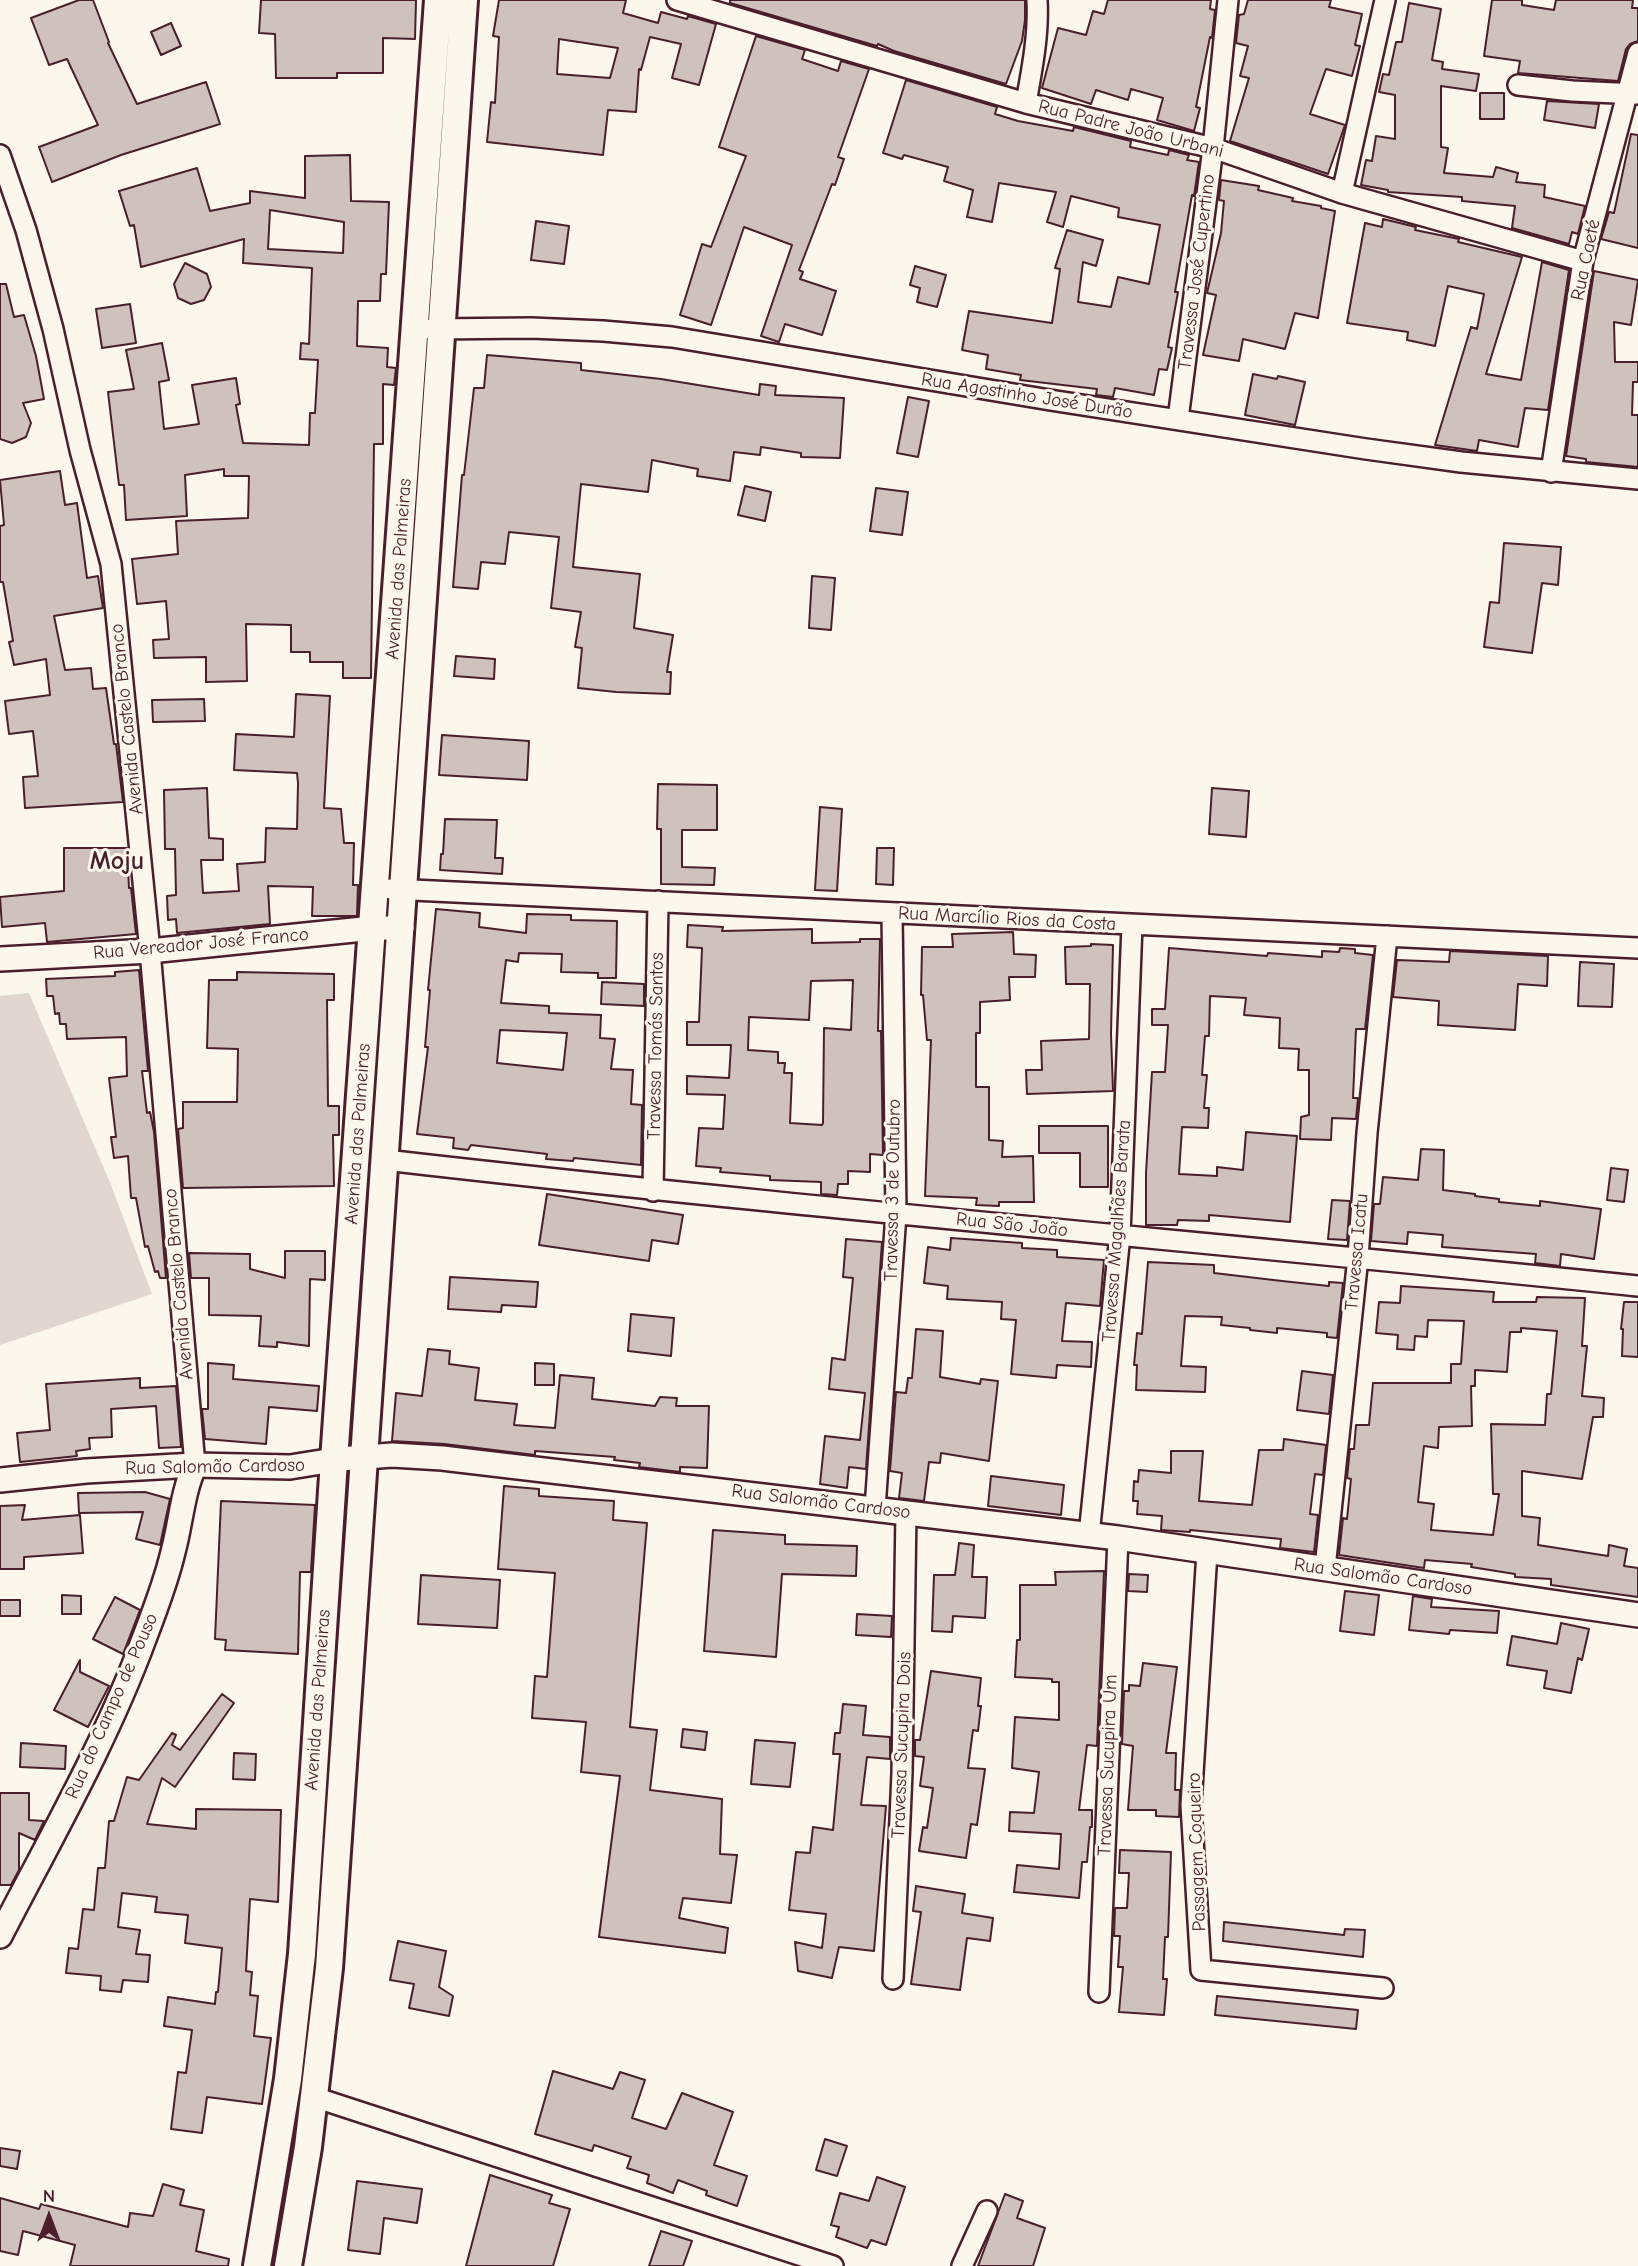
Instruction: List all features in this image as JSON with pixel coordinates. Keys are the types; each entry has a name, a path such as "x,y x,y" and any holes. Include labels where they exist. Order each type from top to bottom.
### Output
{"main road":[{"name":"Avenida das Palmeiras","path":"288,2266 308,2147 329,1968 349,1653 402,928 428,329 438,0"},
{"name":"Avenida das Palmeiras","path":"257,2266 288,2079 302,1954 334,1460 376,887 428,329 464,0"}],"street":[{"name":"Rua Padre João Urbani","path":"677,0 1026,103 1213,148 1342,194 1583,261"},
{"path":"1026,103 1033,65 1037,0"},
{"name":"Travessa José Cupertino","path":"1178,419 1213,148 1228,0"},
{"path":"1342,194 1385,0"},
{"name":"Rua Caeté","path":"1551,472 1583,261 1632,93 1638,53"},
{"path":"1518,85 1572,92 1632,93"},
{"name":"Avenida Castelo Branco","path":"0,155 26,230 53,329 80,450 111,564 150,951 195,1465"},
{"name":"Rua Agostinho José Durão","path":"428,329 543,328 672,337 1366,449 1551,472 1638,479"},
{"name":"Rua Marcílio Rios da Costa","path":"376,887 1638,948"},
{"name":"Travessa Tomás Santos","path":"653,1191 658,901"},
{"name":"Travessa 3 de Outubro","path":"875,1508 896,1214 892,913"},
{"name":"Travessa Magalhães Barata","path":"1089,1535 1120,1235 1132,925"},
{"name":"Rua Vereador José Franco","path":"0,960 150,951 373,928 402,928"},
{"name":"Travessa Icatu","path":"1325,1568 1358,1257 1367,1133 1387,936"},
{"name":"Rua São João","path":"386,1160 653,1191 1638,1286"},
{"name":"Rua Salomão Cardoso","path":"0,1480 86,1471 195,1465 290,1466 365,1456 442,1458 1118,1538 1638,1615"},
{"name":"Rua do Campo de Pouso","path":"0,1936 81,1779 125,1686 163,1589 182,1515 185,1486 195,1465"},
{"name":"Travessa Sucupira Dois","path":"893,1979 902,1773 906,1512"},
{"name":"Travessa Sucupira Um","path":"1099,1992 1118,1538"},
{"name":"Passagem Coqueiro","path":"1207,1552 1191,1805 1201,1970 1383,1988"},
{"path":"314,2097 833,2266"},
{"path":"962,2266 987,2211"}],"shaded area":[{"path":"29,993 111,1185 152,1294 0,1345 0,996"}],"building":[{"path":"79,0 93,0 108,43 137,104 206,82 220,124 121,155 52,182 39,147 98,125 67,59 49,65 31,18"},
{"path":"261,0 416,0 415,39 383,38 383,73 337,73 337,78 276,78 275,34 259,33"},
{"path":"499,0 626,0 623,13 658,23 661,12 716,24 699,85 672,78 681,44 650,37 641,70 639,69 636,112 608,110 603,155 487,142 491,102 495,103 499,37 493,36","holes":["559,39 618,48 610,78 557,74"]},
{"path":"730,0 1025,0 1025,20 1022,41 1006,84 878,44 877,46 730,3"},
{"path":"1108,0 1211,0 1210,9 1215,10 1212,38 1210,37 1196,107 1200,108 1194,131 1157,120 1163,98 1131,89 1128,100 1096,90 1091,104 1042,88 1058,28 1086,35 1093,11 1104,14"},
{"path":"1248,0 1331,0 1329,7 1362,14 1355,45 1360,46 1352,76 1326,69 1310,114 1345,125 1328,174 1230,141 1249,78 1240,76 1248,46 1236,43 1239,15 1244,14"},
{"path":"1492,0 1522,0 1522,5 1554,10 1556,0 1633,0 1632,8 1638,8 1638,41 1626,49 1618,81 1518,73 1520,61 1484,56"},
{"path":"1409,3 1441,9 1432,60 1443,62 1442,69 1479,74 1476,91 1441,86 1441,147 1448,148 1444,173 1493,177 1496,167 1518,173 1516,182 1545,185 1544,197 1585,206 1578,234 1572,232 1569,244 1512,228 1515,206 1462,201 1462,197 1388,192 1361,185 1366,160 1372,161 1376,136 1395,139 1395,95 1379,92 1383,74 1389,75 1396,42 1402,42"},
{"path":"171,23 181,46 161,55 151,32"},
{"path":"756,36 805,50 802,59 838,71 841,61 869,69 838,157 844,159 835,185 832,184 799,270 803,272 800,279 836,291 822,335 785,324 779,342 761,336 792,245 744,227 711,325 680,315 702,244 711,247 746,156 719,147"},
{"path":"906,80 997,107 995,114 1018,121 1073,131 1074,127 1131,141 1130,147 1168,155 1169,150 1189,155 1187,160 1199,162 1175,292 1178,292 1168,347 1172,348 1167,370 1159,369 1154,395 1115,388 1113,397 1096,395 1097,389 1020,380 1021,375 986,369 988,355 962,350 969,311 1052,323 1060,269 1055,268 1067,230 1103,240 1096,266 1083,262 1078,302 1111,307 1118,277 1149,284 1160,225 1118,217 1119,208 1071,196 1063,227 1047,222 1056,192 999,183 992,222 967,217 973,190 944,181 948,167 904,155 902,159 883,153"},
{"path":"1480,93 1504,93 1504,119 1480,119"},
{"path":"1547,101 1599,104 1595,128 1544,120"},
{"path":"1631,134 1638,135 1638,248 1601,239 1609,212 1614,213"},
{"path":"350,155 351,201 389,202 386,274 381,274 380,301 358,301 357,346 388,348 387,367 396,368 394,385 383,384 383,444 374,444 371,678 343,678 343,662 310,662 310,652 291,652 291,625 246,624 247,681 206,682 206,657 154,658 153,640 169,639 166,601 137,604 132,559 178,554 176,521 248,518 249,476 224,476 224,469 185,475 187,516 126,520 124,485 119,485 108,392 134,389 126,350 162,343 169,380 159,382 164,429 199,424 192,385 236,378 240,404 236,405 243,443 309,445 310,413 315,413 318,360 300,359 301,343 309,344 312,268 243,263 244,239 141,267 134,225 130,226 119,191 197,168 210,211 250,203 250,191 305,198 305,156","holes":["270,210 344,222 343,253 268,249"]},
{"path":"1221,180 1259,186 1258,190 1335,211 1318,318 1295,313 1285,349 1243,339 1239,361 1203,355 1216,295 1207,293 1221,233 1224,201 1219,200"},
{"path":"1383,219 1416,227 1415,230 1459,239 1458,242 1522,257 1486,374 1521,380 1542,262 1569,270 1548,410 1525,408 1518,447 1479,440 1477,451 1435,445 1471,327 1477,329 1484,294 1448,286 1435,346 1407,340 1408,332 1347,323 1365,223 1382,227"},
{"path":"536,221 569,226 564,264 531,260"},
{"path":"185,263 207,274 211,287 204,300 191,304 178,298 174,284"},
{"path":"915,266 946,275 937,307 917,302 920,288 910,285"},
{"path":"1594,271 1638,280 1631,325 1614,322 1615,362 1638,362 1638,382 1633,382 1632,415 1638,415 1638,467 1586,462 1586,459 1566,456"},
{"path":"0,284 6,284 14,317 24,315 36,356 44,399 23,403 31,423 26,437 12,443 0,439"},
{"path":"130,304 136,343 102,348 96,309"},
{"path":"487,355 581,363 581,370 661,379 759,395 760,384 776,386 775,395 844,398 840,458 801,457 801,453 761,447 760,455 734,452 730,481 697,476 698,469 652,460 648,492 581,484 573,567 640,574 634,628 673,635 667,672 671,672 670,694 578,688 582,648 575,647 581,612 551,608 559,537 509,532 505,564 481,562 478,589 453,587 462,475 474,388 484,388"},
{"path":"1253,374 1305,382 1295,425 1245,415"},
{"path":"908,397 929,401 918,457 897,453"},
{"path":"60,471 65,505 77,503 87,578 98,576 103,608 54,616 65,670 91,668 93,689 106,688 123,802 25,808 23,777 38,776 33,731 9,734 5,701 50,695 46,659 14,665 9,642 13,641 3,582 0,582 0,526 4,525 0,480"},
{"path":"745,486 771,492 765,521 738,515"},
{"path":"876,488 908,492 902,535 870,531"},
{"path":"1504,543 1561,547 1558,585 1542,583 1532,653 1484,647 1490,602 1499,603"},
{"path":"812,576 835,578 831,630 809,628"},
{"path":"456,656 495,659 494,679 454,676"},
{"path":"296,694 330,696 324,808 341,809 344,843 354,843 353,885 358,885 357,916 312,916 313,887 268,886 270,924 177,933 176,919 168,920 167,896 176,895 175,849 165,849 164,790 207,788 209,838 223,839 223,860 201,860 203,893 239,891 237,864 265,862 266,828 297,829 298,783 297,773 234,770 236,734 294,737"},
{"path":"204,699 205,721 153,722 152,700"},
{"path":"442,735 529,741 527,780 439,775"},
{"path":"658,784 717,785 717,830 682,830 682,867 715,868 714,885 661,884 661,829 657,829"},
{"path":"1212,788 1249,791 1246,837 1209,834"},
{"path":"820,807 842,809 837,891 815,890"},
{"path":"445,819 497,820 495,858 503,858 502,874 440,870"},
{"path":"64,848 127,848 129,888 136,934 47,942 45,923 2,927 0,897 64,891"},
{"path":"877,848 894,848 893,885 876,884"},
{"path":"436,909 480,913 479,927 526,933 527,914 571,915 571,920 617,921 616,978 598,978 598,973 561,972 562,954 519,953 518,962 506,960 501,1003 549,1006 549,1013 601,1015 600,1038 615,1039 611,1069 633,1070 631,1104 642,1105 641,1165 574,1158 573,1161 546,1159 547,1154 471,1145 468,1150 453,1148 454,1138 417,1134 428,1047 425,1047","holes":["500,1030 567,1033 563,1070 497,1063"]},
{"path":"688,925 723,927 722,931 812,929 812,943 880,939 878,1031 881,1031 883,1155 870,1154 870,1172 848,1171 848,1184 838,1184 837,1195 821,1194 821,1182 770,1180 770,1176 720,1172 721,1168 696,1166 699,1128 723,1129 725,1095 687,1094 687,1076 729,1078 731,1045 687,1045 687,1022 699,1022 702,948 687,947","holes":["853,980 851,1030 824,1028 822,1125 790,1123 792,1073 784,1073 785,1063 778,1063 778,1052 748,1050 749,1017 809,1020 811,981"]},
{"path":"1013,932 1014,954 1036,955 1035,977 1009,977 1010,1000 980,1002 980,1033 976,1033 976,1087 989,1087 989,1140 1003,1141 1002,1157 1033,1156 1034,1202 999,1202 999,1206 976,1205 977,1198 925,1196 931,1040 927,1040 921,995 922,947 953,947 952,934"},
{"path":"1113,945 1113,1091 1027,1094 1026,1070 1042,1070 1041,1041 1089,1039 1090,984 1066,984 1065,947"},
{"path":"1169,948 1267,956 1268,953 1322,957 1322,951 1339,952 1340,948 1355,949 1355,953 1373,955 1365,1029 1356,1029 1353,1098 1358,1098 1356,1119 1332,1118 1331,1140 1300,1139 1301,1117 1309,1115 1309,1070 1298,1070 1299,1049 1279,1048 1280,1018 1244,1015 1246,998 1210,996 1209,1036 1205,1036 1202,1075 1207,1075 1204,1108 1209,1108 1208,1128 1182,1127 1179,1174 1217,1176 1217,1167 1243,1170 1246,1132 1297,1136 1290,1222 1209,1215 1209,1221 1178,1220 1177,1225 1146,1225 1152,1072 1165,1072 1168,1025 1152,1025 1152,1009 1165,1009"},
{"path":"1450,951 1548,956 1547,986 1518,984 1515,1030 1438,1025 1439,1001 1393,997 1397,960 1449,962"},
{"path":"1580,962 1614,964 1612,1007 1578,1006"},
{"path":"139,970 148,1071 142,1071 147,1113 150,1112 154,1132 166,1278 160,1278 158,1271 155,1272 148,1246 145,1247 136,1198 131,1198 128,1156 114,1158 111,1137 116,1137 109,1078 127,1076 126,1037 67,1039 66,1024 60,1024 59,1013 55,1014 53,996 47,996 46,979 115,976 115,972"},
{"path":"237,972 334,974 334,1000 327,1000 328,1106 339,1106 339,1135 333,1135 334,1186 183,1188 178,1129 183,1128 183,1102 237,1102 238,1049 207,1048 209,980 237,980"},
{"path":"602,982 644,984 644,1006 601,1004"},
{"path":"1039,1126 1108,1126 1108,1187 1080,1187 1080,1153 1039,1153"},
{"path":"1421,1149 1444,1150 1443,1190 1499,1199 1499,1202 1540,1206 1540,1201 1601,1209 1594,1259 1561,1254 1560,1266 1535,1263 1536,1254 1442,1247 1443,1235 1408,1232 1407,1244 1371,1241 1374,1204 1380,1204 1383,1177 1418,1180"},
{"path":"1611,1168 1628,1170 1624,1202 1607,1200"},
{"path":"547,1194 683,1215 678,1244 652,1240 649,1261 539,1245"},
{"path":"1332,1200 1350,1201 1347,1240 1328,1239"},
{"path":"951,1238 1022,1243 1022,1248 1057,1250 1057,1257 1104,1260 1100,1306 1066,1303 1062,1341 1092,1342 1091,1367 1057,1365 1056,1378 1011,1374 1016,1320 1001,1319 1002,1302 947,1299 948,1286 924,1283 928,1247 950,1250"},
{"path":"846,1239 882,1242 866,1469 849,1467 847,1488 820,1484 825,1436 860,1440 865,1393 829,1389 832,1358 845,1360 853,1278 843,1277"},
{"path":"285,1251 325,1251 325,1280 310,1279 309,1346 277,1342 277,1347 259,1346 261,1316 209,1315 209,1278 191,1278 189,1253 250,1254 250,1269 285,1278"},
{"path":"1148,1262 1214,1265 1214,1273 1282,1281 1329,1286 1329,1282 1343,1283 1337,1338 1327,1337 1327,1333 1277,1328 1277,1333 1250,1330 1221,1325 1222,1317 1185,1316 1181,1366 1206,1367 1205,1392 1136,1390 1137,1365 1134,1365 1137,1333 1142,1334"},
{"path":"450,1277 538,1282 536,1307 502,1305 501,1312 448,1309"},
{"path":"1401,1286 1494,1292 1493,1302 1536,1302 1537,1297 1585,1298 1582,1346 1587,1346 1582,1396 1604,1398 1603,1417 1593,1417 1582,1479 1522,1471 1522,1516 1540,1518 1538,1545 1608,1556 1609,1545 1627,1549 1624,1566 1638,1568 1638,1597 1551,1585 1551,1579 1515,1577 1515,1574 1471,1567 1472,1564 1425,1560 1424,1568 1339,1555 1343,1518 1347,1519 1351,1479 1347,1478 1350,1449 1354,1449 1356,1425 1369,1425 1373,1383 1451,1383 1451,1364 1461,1364 1464,1321 1428,1320 1427,1337 1415,1336 1414,1350 1397,1349 1398,1335 1376,1333 1379,1302 1400,1303","holes":["1521,1328 1557,1331 1545,1425 1491,1424 1493,1494 1499,1494 1493,1535 1431,1530 1434,1504 1418,1502 1424,1446 1438,1448 1439,1427 1472,1426 1471,1386 1475,1386 1475,1370 1507,1372 1510,1332 1521,1332"]},
{"path":"1624,1302 1638,1302 1638,1357 1622,1356"},
{"path":"631,1314 674,1318 671,1356 628,1351"},
{"path":"916,1329 943,1331 940,1377 980,1384 981,1379 998,1381 989,1461 941,1453 940,1463 929,1462 924,1501 899,1498 902,1473 890,1471 896,1392 906,1393 908,1378 912,1378"},
{"path":"428,1349 450,1351 449,1364 479,1368 475,1400 517,1404 514,1425 555,1428 560,1375 594,1378 592,1399 655,1406 660,1397 677,1398 676,1406 709,1406 707,1468 680,1467 680,1472 639,1467 640,1463 614,1460 615,1457 535,1451 535,1455 392,1441 396,1393 422,1396"},
{"path":"208,1363 234,1365 233,1379 319,1386 317,1411 269,1407 266,1444 205,1439 202,1409 208,1409"},
{"path":"535,1363 554,1364 554,1385 535,1385"},
{"path":"1302,1371 1333,1375 1329,1414 1297,1410"},
{"path":"140,1378 140,1388 176,1386 181,1447 159,1448 156,1406 111,1409 112,1437 89,1438 90,1449 76,1451 77,1456 20,1462 17,1433 50,1430 46,1384"},
{"path":"1284,1439 1326,1445 1323,1475 1315,1474 1310,1514 1318,1515 1314,1552 1280,1548 1281,1539 1190,1530 1161,1530 1162,1516 1137,1514 1138,1501 1133,1501 1134,1481 1138,1482 1139,1470 1171,1473 1171,1451 1203,1451 1199,1501 1252,1505 1259,1450 1283,1450"},
{"path":"991,1476 1064,1485 1061,1515 988,1506"},
{"path":"504,1486 539,1489 539,1496 614,1501 613,1520 647,1523 630,1727 657,1730 650,1790 722,1799 720,1854 737,1855 731,1903 683,1898 679,1918 728,1928 725,1953 599,1937 620,1776 581,1772 586,1722 532,1718 535,1676 547,1677 555,1573 498,1569"},
{"path":"145,1492 170,1499 160,1545 136,1539 143,1512 79,1513 78,1493"},
{"path":"221,1501 315,1505 311,1572 300,1572 298,1654 225,1650 226,1640 215,1639"},
{"path":"25,1505 22,1520 80,1515 83,1553 24,1557 24,1569 0,1569 0,1506"},
{"path":"713,1530 785,1535 785,1544 857,1546 856,1576 782,1574 776,1657 704,1651"},
{"path":"959,1543 974,1545 972,1577 987,1577 985,1618 953,1616 952,1632 932,1631 934,1575 955,1575"},
{"path":"1104,1571 1097,1746 1087,1745 1079,1810 1092,1810 1092,1827 1087,1862 1082,1862 1079,1898 1014,1892 1017,1865 1059,1869 1061,1834 1009,1831 1010,1812 1034,1813 1039,1772 1012,1768 1015,1717 1059,1720 1059,1682 1052,1682 1052,1679 1015,1677 1017,1640 1020,1640 1020,1585 1056,1585 1055,1572"},
{"path":"1129,1574 1148,1575 1147,1592 1128,1591"},
{"path":"421,1575 500,1580 497,1628 418,1624"},
{"path":"1345,1591 1379,1595 1374,1635 1340,1631"},
{"path":"62,1595 81,1596 81,1614 62,1614"},
{"path":"1413,1596 1432,1599 1431,1607 1499,1611 1497,1633 1450,1630 1449,1634 1409,1630"},
{"path":"115,1597 140,1610 123,1654 93,1639"},
{"path":"0,1600 20,1600 20,1616 0,1616"},
{"path":"857,1614 892,1616 891,1637 856,1635"},
{"path":"1561,1623 1589,1629 1582,1660 1578,1658 1571,1693 1544,1688 1547,1671 1507,1665 1512,1636 1557,1644"},
{"path":"80,1660 80,1672 109,1686 88,1727 54,1710"},
{"path":"1143,1663 1177,1667 1166,1753 1176,1753 1175,1790 1180,1790 1179,1817 1156,1816 1156,1810 1128,1810 1133,1746 1122,1744 1124,1691 1129,1691 1129,1685 1140,1686"},
{"path":"931,1671 981,1678 978,1731 973,1730 968,1768 985,1769 977,1825 971,1824 966,1858 919,1851 923,1827 927,1828 933,1788 920,1786 924,1757 915,1756 915,1740 920,1740"},
{"path":"222,1694 234,1703 175,1787 162,1778 147,1824 196,1829 196,1809 281,1810 278,1902 250,1899 246,1971 252,1972 250,1995 258,1996 254,2036 271,2038 262,2104 207,2097 202,2133 171,2129 178,2072 186,2073 192,2030 164,2026 168,1997 215,2004 222,1948 185,1943 188,1915 155,1912 157,1897 122,1893 118,1927 140,1930 136,1954 150,1955 148,1982 123,1980 121,1992 100,1990 101,1976 66,1973 69,1948 78,1949 83,1909 94,1910 98,1868 105,1868 109,1821 114,1821 127,1777 139,1780 172,1733 176,1735 172,1745 180,1750"},
{"path":"843,1704 866,1706 863,1735 890,1737 890,1759 867,1757 861,1805 886,1806 874,1951 839,1947 832,1978 798,1971 795,1942 822,1948 826,1914 789,1910 796,1852 810,1853 813,1827 833,1830 840,1754 833,1754 835,1733 840,1733"},
{"path":"683,1729 707,1732 705,1750 681,1747"},
{"path":"755,1740 795,1743 790,1787 751,1784"},
{"path":"21,1743 66,1746 65,1769 20,1767"},
{"path":"234,1753 256,1754 255,1780 233,1779"},
{"path":"0,1793 29,1793 29,1820 44,1821 35,1840 19,1833 19,1870 11,1885 0,1885"},
{"path":"1120,1850 1171,1852 1168,1937 1165,1937 1163,1979 1167,1979 1164,2015 1119,2012 1123,1967 1118,1967 1120,1936 1114,1936 1115,1908 1127,1908 1129,1873 1119,1873"},
{"path":"916,1886 965,1894 962,1913 993,1918 990,1941 967,1938 960,1990 911,1984 921,1912 913,1911"},
{"path":"1224,1922 1344,1935 1345,1929 1365,1930 1363,1957 1223,1941"},
{"path":"398,1941 446,1951 439,1987 453,1996 449,2016 409,2008 414,1984 390,1980"},
{"path":"1217,1996 1358,2010 1356,2029 1215,2015"},
{"path":"553,2071 613,2089 620,2072 645,2080 632,2118 666,2129 682,2093 733,2112 714,2165 747,2176 737,2206 706,2195 707,2191 678,2180 673,2193 647,2183 649,2175 627,2168 631,2157 594,2145 592,2151 535,2134"},
{"path":"825,2139 847,2146 837,2176 816,2170"},
{"path":"0,2148 20,2151 17,2169 0,2166"},
{"path":"490,2175 552,2195 549,2203 570,2209 553,2266 466,2266"},
{"path":"877,2177 905,2187 886,2245 871,2240 867,2248 836,2237 839,2227 831,2225 840,2193 869,2201"},
{"path":"357,2181 422,2189 417,2223 384,2218 380,2254 348,2250"},
{"path":"163,2184 184,2190 180,2205 204,2210 196,2251 229,2259 228,2266 70,2266 75,2245 23,2231 18,2255 0,2251 0,2198 39,2209 41,2204 128,2227 130,2213 153,2216"},
{"path":"1005,2194 1023,2201 1017,2218 1045,2228 1033,2266 978,2266"},
{"path":"661,2231 692,2241 683,2266 649,2266"}],"district":[{"name":"Moju","path":"117,862"}]}
